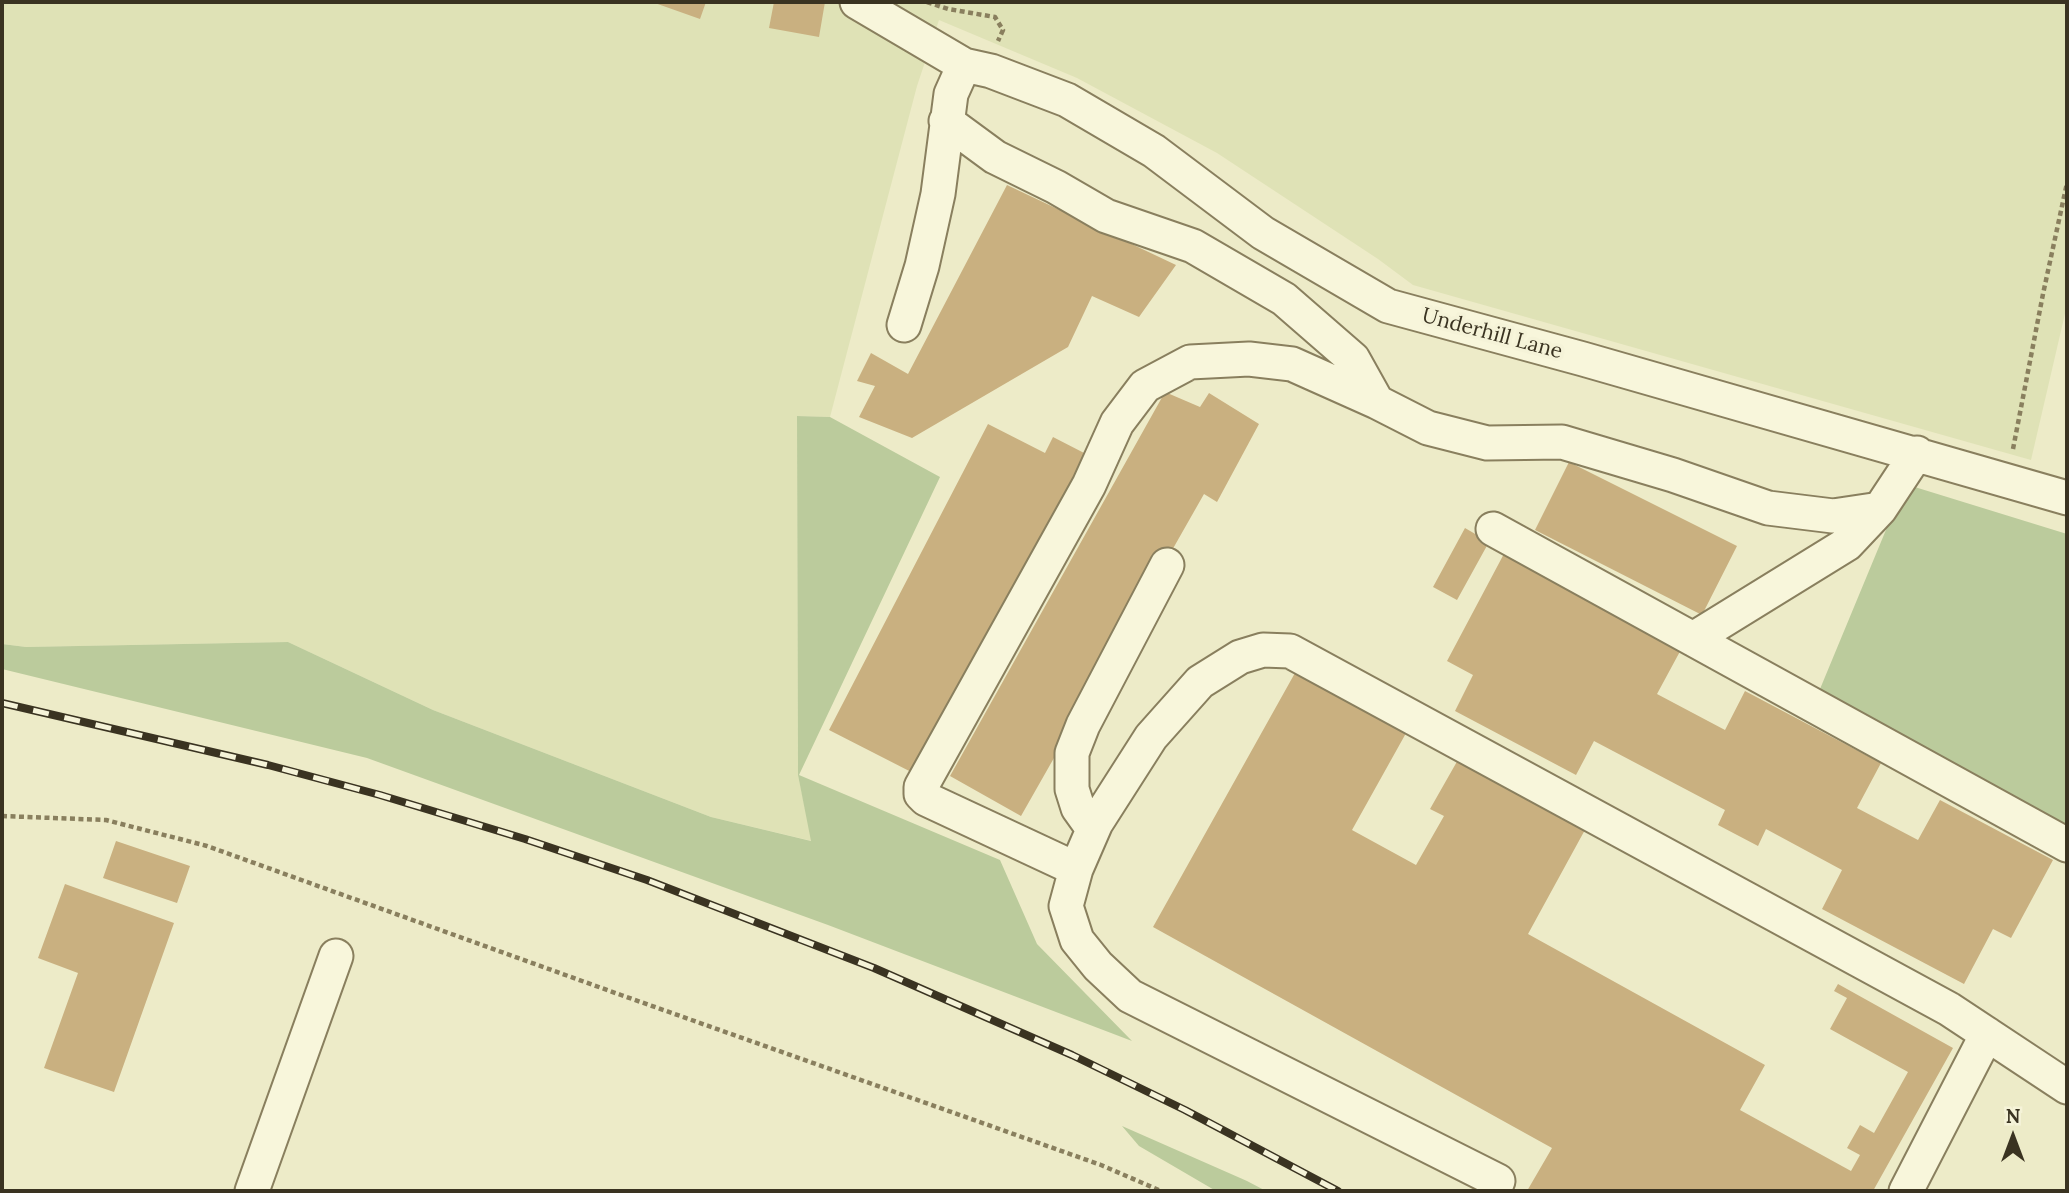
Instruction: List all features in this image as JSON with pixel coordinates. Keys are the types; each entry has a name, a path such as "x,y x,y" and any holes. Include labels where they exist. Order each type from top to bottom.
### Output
{"street":[{"name":"Underhill Lane","path":"857,2 978,68 1068,100 1143,144 1264,233 1388,306 1917,453 2067,498"},
{"path":"904,326 922,266 937,194 951,94 978,68"},
{"path":"946,121 995,157 1056,187 1106,216 1193,246 1284,299 1353,359 1377,402"},
{"path":"1076,869 926,799 921,794 921,787 1089,485 1117,423 1144,386 1190,362 1249,359 1292,364 1428,428 1487,443 1562,442 1673,475 1768,508 1833,516 1880,509"},
{"path":"1693,639 1847,544 1880,509 1917,453"},
{"path":"1493,529 2067,845"},
{"path":"1093,829 1078,808 1072,789 1072,754 1083,725 1167,565"},
{"path":"1498,1181 1130,996 1098,966 1077,940 1066,906 1076,869 1093,829 1151,737 1200,682 1240,657 1263,650 1290,652 1949,1009 2067,1087"},
{"path":"252,1191 337,956"},
{"path":"1906,1191 1987,1034"}],"path":[{"path":"927,2 948,9 995,17 1003,30 997,44 978,68"},
{"path":"2006,480 2067,183"},
{"path":"2,816 106,820 207,846 1101,1165 1161,1191"}],"green space":[{"path":"2,2 2067,2 2067,305 2031,460 1413,285 1217,153 1077,78 939,20 917,86 830,417 797,416 798,775 812,841 711,817 433,710 288,642 26,647 2,644"},
{"path":"797,416 830,417 940,477 799,775 1000,860 1037,944 1132,1041 828,925 367,758 2,669 2,644 26,647 288,642 433,710 711,817 811,841 798,775"},
{"path":"1905,484 2067,534 2067,828 1820,689"},
{"path":"1122,1126 1266,1191 1216,1191 1139,1146"}],"building":[{"path":"652,2 706,2 700,19"},
{"path":"774,2 825,2 819,37 769,28"},
{"path":"1007,185 1176,265 1139,317 1092,296 1068,347 912,438 859,417 875,386 857,381 871,353 908,374"},
{"path":"1165,392 1200,407 1209,393 1259,424 1217,502 1204,494 1021,816 950,776"},
{"path":"988,424 1045,453 1053,437 1088,455 921,777 829,730"},
{"path":"1569,462 1737,546 1702,615 1535,530"},
{"path":"1465,528 1489,542 1457,600 1433,587"},
{"path":"1506,550 1684,644 1657,694 1725,730 1745,691 1881,763 1857,808 1918,840 1940,800 2053,860 2011,938 1993,929 1964,984 1822,909 1842,870 1766,829 1758,846 1718,825 1725,810 1594,741 1576,775 1455,711 1473,675 1447,661"},
{"path":"1300,664 1410,726 1352,830 1416,865 1444,816 1430,809 1459,758 1586,828 1528,934 1765,1065 1740,1110 1851,1171 1860,1155 1847,1148 1860,1125 1874,1133 1908,1072 1830,1029 1847,998 1834,991 1838,984 1953,1048 1873,1191 1527,1191 1552,1148 1153,927"},
{"path":"116,841 190,866 177,903 103,878"},
{"path":"65,884 174,923 114,1092 44,1068 78,973 38,958"}],"railway":[{"path":"2,703 268,765 380,795 647,880 874,968 1072,1055 1185,1110 1338,1191"}]}
